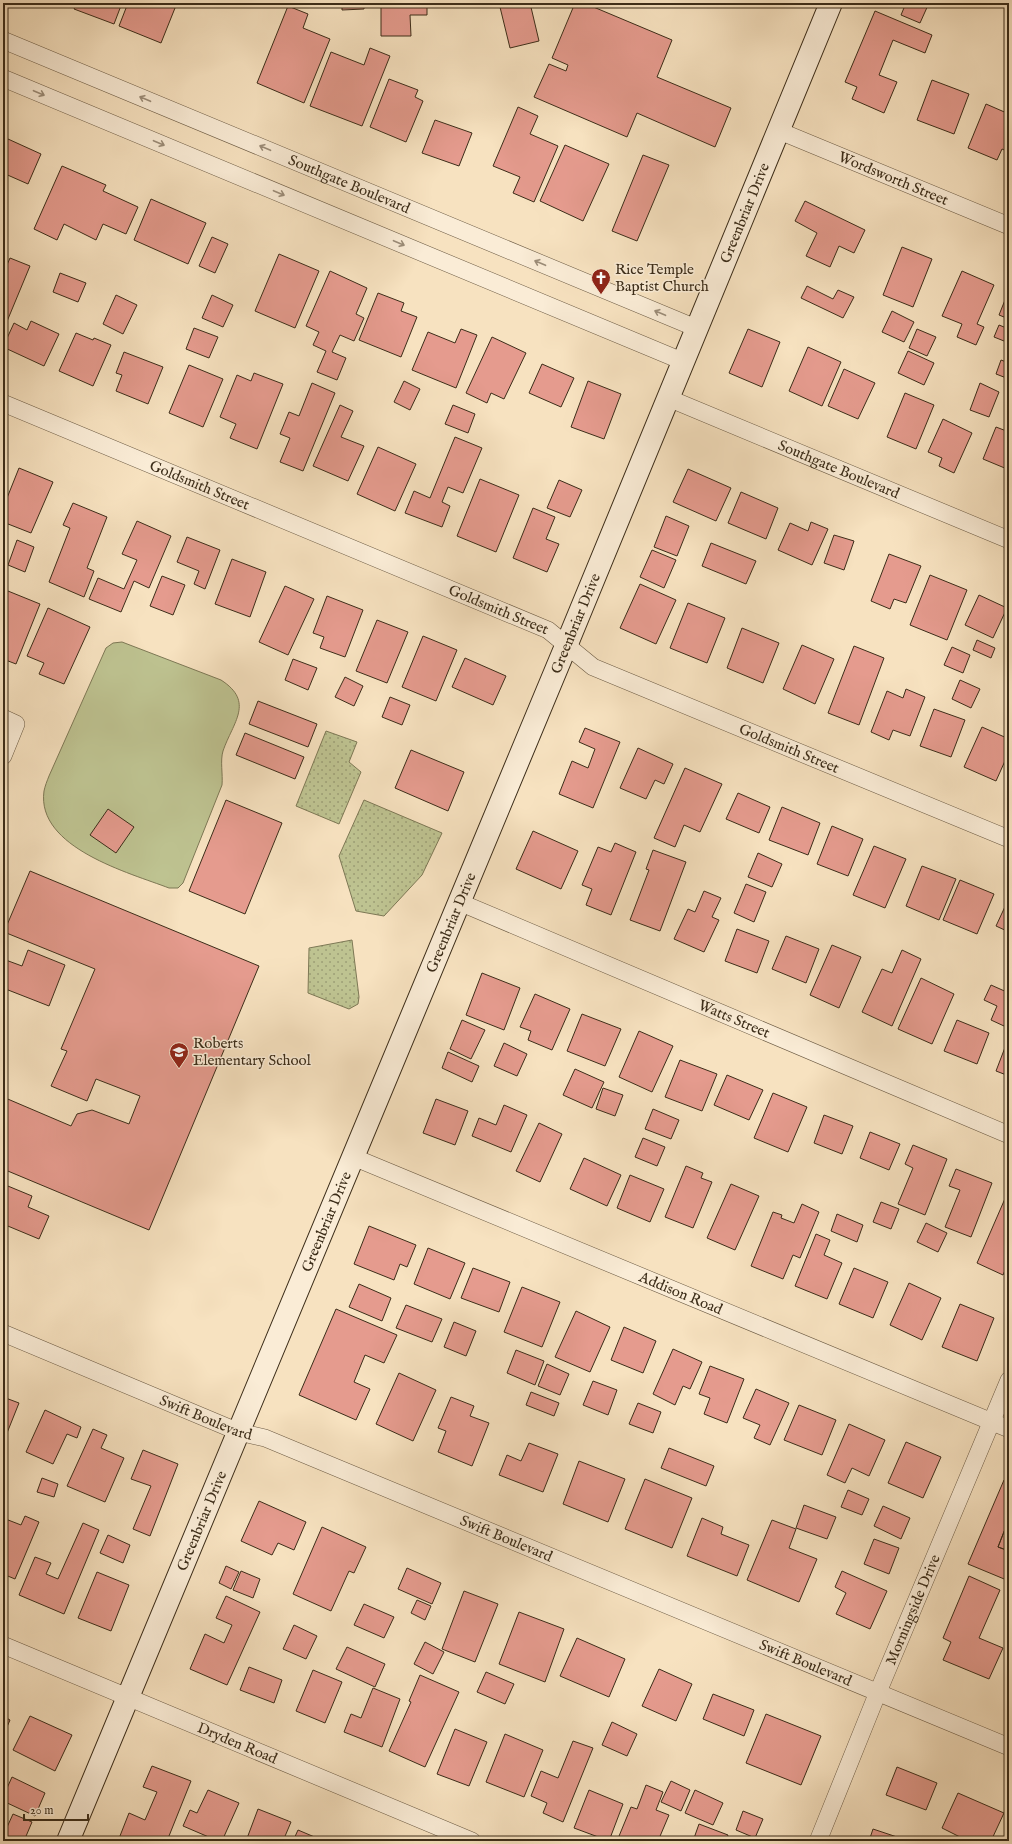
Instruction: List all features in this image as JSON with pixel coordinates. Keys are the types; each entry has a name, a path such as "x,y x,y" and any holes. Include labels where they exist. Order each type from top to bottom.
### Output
{"main road":[{"name":"Greenbriar Drive","path":"68,1841 566,646 830,3"}],"street":[{"name":"Southgate Boulevard","path":"3,40 696,328"},
{"path":"3,78 682,361"},
{"name":"Wordsworth Street","path":"777,130 1009,226"},
{"name":"Southgate Boulevard","path":"668,398 1009,540"},
{"name":"Goldsmith Street","path":"3,403 548,630 593,667 1009,839"},
{"path":"3,756 10,721"},
{"name":"Watts Street","path":"459,902 1009,1134"},
{"name":"Addison Road","path":"353,1158 1009,1429"},
{"name":"Swift Boulevard","path":"3,1333 239,1432 265,1438 1009,1747"},
{"name":"Morningside Drive","path":"818,1841 878,1692 1009,1380"},
{"name":"Dryden Road","path":"3,1645 472,1841"}],"green space":[{"path":"122,642 221,680 231,688 237,696 239,704 236,722 222,755 222,785 183,883 178,888 169,888 132,875 89,855 70,843 55,828 45,811 44,791 47,782 106,648 113,643"},
{"path":"326,731 357,742 349,762 361,772 339,824 296,806"},
{"path":"364,800 442,833 422,875 384,916 356,911 339,856"},
{"path":"352,940 359,997 358,1004 349,1009 308,993 309,948"}],"building":[{"path":"77,3 122,3 114,24 74,9"},
{"path":"128,3 177,3 161,43 119,26"},
{"path":"342,3 364,3 364,9 342,10"},
{"path":"381,3 427,3 427,15 410,15 411,36 381,36"},
{"path":"499,3 530,3 539,41 510,48"},
{"path":"575,3 584,3 672,40 657,77 731,108 715,147 637,113 627,137 534,97 549,64 566,71 568,65 552,58"},
{"path":"906,3 929,3 920,23 901,15"},
{"path":"288,6 308,14 303,28 330,39 304,103 257,83"},
{"path":"875,11 932,35 925,53 893,40 879,75 897,82 884,113 852,99 857,87 845,82"},
{"path":"370,48 390,56 362,126 310,106 331,52 364,65"},
{"path":"389,79 418,90 415,97 423,101 406,142 370,127"},
{"path":"932,80 969,94 954,134 917,120"},
{"path":"986,104 1009,114 1009,152 1002,149 997,160 968,148"},
{"path":"518,107 538,116 530,134 558,146 534,202 513,193 520,177 493,166"},
{"path":"435,120 472,133 459,166 422,153"},
{"path":"8,139 41,154 28,184 3,173 3,150"},
{"path":"565,145 609,164 583,221 540,201"},
{"path":"643,155 669,165 637,241 612,231"},
{"path":"62,166 106,185 103,191 138,207 126,234 103,224 96,240 64,224 57,240 34,229"},
{"path":"151,199 206,223 188,264 134,240"},
{"path":"805,201 865,230 854,253 839,246 830,267 806,256 817,233 795,221"},
{"path":"212,237 228,244 215,273 199,266"},
{"path":"902,247 932,259 913,307 883,295"},
{"path":"279,254 319,271 295,328 255,311"},
{"path":"10,258 30,266 3,331 3,274"},
{"path":"330,271 367,288 356,314 364,318 354,341 340,335 332,352 346,358 337,380 317,372 326,351 313,345 319,332 306,326"},
{"path":"962,271 994,285 977,324 984,327 976,345 957,337 962,324 942,316"},
{"path":"60,273 86,283 78,302 53,292"},
{"path":"807,286 833,299 838,290 854,297 843,318 801,298"},
{"path":"1009,290 1009,319 999,315"},
{"path":"378,293 404,303 401,311 417,317 401,357 359,340"},
{"path":"116,295 137,305 123,334 103,324"},
{"path":"212,295 233,305 223,327 202,318"},
{"path":"892,311 914,322 904,342 882,332"},
{"path":"31,321 59,334 44,366 3,347 14,323 27,330"},
{"path":"999,325 1009,329 1009,343 994,337"},
{"path":"194,328 218,337 209,358 186,349"},
{"path":"461,329 477,335 456,388 412,370 428,332 455,343"},
{"path":"748,329 780,342 762,387 729,373"},
{"path":"917,329 936,337 927,356 909,348"},
{"path":"76,333 111,345 93,386 59,371"},
{"path":"492,337 526,353 504,399 491,393 487,403 466,393"},
{"path":"808,347 841,362 822,406 789,391"},
{"path":"908,351 934,363 924,385 898,373"},
{"path":"124,352 163,367 148,404 116,391 122,375 116,373"},
{"path":"1001,360 1009,363 1009,379 996,374"},
{"path":"542,364 574,378 561,407 529,393"},
{"path":"189,365 223,379 203,427 169,413"},
{"path":"844,369 875,383 858,419 828,406"},
{"path":"254,373 283,384 257,449 230,438 236,424 220,417 237,375 251,381"},
{"path":"404,381 420,389 410,410 394,402"},
{"path":"588,381 621,394 604,439 571,427"},
{"path":"312,383 335,393 303,471 280,462 290,438 280,434 289,412 299,416"},
{"path":"980,383 999,392 989,417 970,410"},
{"path":"905,393 934,405 916,449 887,437"},
{"path":"340,405 353,411 341,437 364,446 348,481 313,466"},
{"path":"453,405 475,414 468,433 445,424"},
{"path":"943,419 972,433 954,473 939,466 942,458 928,452"},
{"path":"996,427 1009,432 1009,464 1007,469 983,459"},
{"path":"455,437 482,448 463,493 448,487 442,502 450,506 442,527 405,513 414,491 430,498"},
{"path":"378,447 416,464 395,511 357,494"},
{"path":"19,468 53,482 31,533 3,522 3,508"},
{"path":"688,469 731,488 716,521 673,502"},
{"path":"480,479 519,495 496,552 457,536"},
{"path":"559,480 582,490 570,517 547,508"},
{"path":"741,492 778,508 766,539 728,523"},
{"path":"73,503 107,517 87,568 94,571 84,597 49,582 70,528 63,525"},
{"path":"533,508 555,517 546,539 559,544 547,572 513,558"},
{"path":"666,516 689,526 677,556 654,547"},
{"path":"137,521 171,536 149,588 134,581 121,612 89,599 98,578 124,589 137,560 122,554"},
{"path":"811,522 828,529 812,565 778,550 790,523 808,531"},
{"path":"834,535 854,541 844,570 824,563"},
{"path":"187,537 220,550 205,589 194,584 199,571 177,562"},
{"path":"17,540 34,547 25,572 8,565"},
{"path":"711,543 756,561 746,584 702,566"},
{"path":"652,550 676,560 664,588 640,577"},
{"path":"889,554 921,566 906,603 894,599 890,609 871,601"},
{"path":"232,559 266,572 250,617 215,604"},
{"path":"930,575 967,590 947,640 910,625"},
{"path":"162,576 185,585 173,615 150,606"},
{"path":"640,584 676,600 656,644 620,628"},
{"path":"285,586 314,599 288,655 259,642"},
{"path":"3,589 40,604 16,664 3,659"},
{"path":"979,595 1007,608 993,638 965,625"},
{"path":"327,596 363,610 345,657 320,648 324,637 313,633"},
{"path":"688,603 725,618 707,663 670,648"},
{"path":"48,608 90,627 64,684 39,674 44,663 27,656"},
{"path":"377,620 408,632 387,683 356,671"},
{"path":"742,628 779,643 763,683 727,668"},
{"path":"423,636 457,650 436,701 402,687"},
{"path":"977,640 995,648 991,658 973,650"},
{"path":"802,645 834,659 815,704 783,689"},
{"path":"854,646 884,658 859,725 828,713"},
{"path":"952,647 970,655 963,673 944,665"},
{"path":"465,658 506,676 493,705 452,687"},
{"path":"293,659 317,668 308,690 285,680"},
{"path":"345,677 363,686 354,706 335,697"},
{"path":"960,680 980,689 971,708 952,699"},
{"path":"906,689 925,697 910,736 893,730 889,740 871,732 887,691 903,698"},
{"path":"390,697 410,705 402,725 382,717"},
{"path":"258,701 317,724 308,747 249,724"},
{"path":"934,709 965,720 951,757 920,746"},
{"path":"982,727 1009,739 1009,752 996,781 964,767"},
{"path":"585,728 620,742 593,808 559,794 572,761 588,768 595,749 579,742"},
{"path":"245,733 304,757 295,779 236,755"},
{"path":"638,748 673,764 664,784 655,780 646,799 620,788"},
{"path":"411,750 464,772 448,811 395,788"},
{"path":"685,768 722,784 700,832 684,825 675,847 654,838"},
{"path":"738,793 770,807 759,833 726,819"},
{"path":"226,800 282,823 245,914 189,891"},
{"path":"782,807 820,823 808,855 769,840"},
{"path":"108,809 134,827 116,853 90,835"},
{"path":"832,826 863,839 848,876 817,864"},
{"path":"533,831 578,851 561,889 516,869"},
{"path":"615,843 636,852 611,915 586,905 592,889 582,885 598,847 611,852"},
{"path":"874,846 906,859 885,908 853,895"},
{"path":"653,850 686,862 660,931 630,920 649,870 646,869"},
{"path":"758,853 782,864 772,887 748,877"},
{"path":"922,866 956,879 939,920 906,906"},
{"path":"30,871 259,966 149,1230 3,1169 3,1097 71,1126 77,1114 92,1110 129,1124 140,1096 96,1079 87,1101 51,1086 67,1051 61,1049 95,969 4,932"},
{"path":"960,880 994,894 977,934 943,920"},
{"path":"746,884 766,892 754,922 734,913"},
{"path":"704,891 721,898 712,917 719,920 704,952 674,939 688,909 695,912"},
{"path":"1009,898 1009,932 996,926"},
{"path":"737,929 769,941 757,973 725,961"},
{"path":"786,936 819,949 806,983 772,969"},
{"path":"832,945 861,957 839,1008 810,995"},
{"path":"28,950 65,965 49,1006 3,988 3,959 22,966"},
{"path":"902,950 921,959 892,1026 862,1012 882,969 892,973"},
{"path":"482,973 520,988 504,1030 466,1015"},
{"path":"921,978 954,994 932,1044 898,1029"},
{"path":"991,985 1009,993 1009,1016 1004,1026 991,1020 997,1006 984,1000"},
{"path":"535,994 570,1009 552,1050 528,1040 531,1031 520,1027"},
{"path":"582,1014 621,1029 605,1066 567,1051"},
{"path":"462,1020 485,1030 471,1059 450,1049"},
{"path":"957,1020 989,1033 977,1064 944,1051"},
{"path":"639,1031 673,1046 652,1092 619,1077"},
{"path":"1009,1037 1009,1076 996,1071"},
{"path":"504,1043 527,1054 517,1076 494,1066"},
{"path":"448,1052 479,1066 472,1082 442,1068"},
{"path":"680,1060 717,1074 702,1111 665,1097"},
{"path":"575,1069 604,1082 592,1108 563,1095"},
{"path":"727,1075 763,1090 749,1120 714,1105"},
{"path":"603,1088 623,1095 615,1116 596,1109"},
{"path":"773,1093 807,1107 788,1152 754,1138"},
{"path":"436,1099 468,1111 455,1145 423,1133"},
{"path":"504,1105 527,1115 511,1152 472,1136 479,1118 496,1125"},
{"path":"653,1109 679,1120 671,1139 645,1129"},
{"path":"824,1115 853,1126 842,1154 814,1143"},
{"path":"539,1123 562,1134 540,1182 516,1171"},
{"path":"870,1132 900,1144 889,1170 860,1158"},
{"path":"643,1138 665,1147 657,1166 635,1157"},
{"path":"913,1145 947,1159 925,1215 898,1204 913,1168 905,1164"},
{"path":"584,1158 621,1175 607,1206 570,1189"},
{"path":"686,1166 703,1173 701,1178 712,1182 693,1228 665,1217"},
{"path":"956,1169 992,1183 971,1237 945,1227 960,1190 949,1186"},
{"path":"630,1175 664,1189 650,1222 617,1208"},
{"path":"3,1184 32,1196 28,1207 49,1216 39,1239 3,1224"},
{"path":"731,1184 759,1196 735,1250 707,1238"},
{"path":"1007,1194 1009,1195 1009,1261 1003,1275 977,1263"},
{"path":"881,1202 899,1209 891,1229 873,1222"},
{"path":"802,1204 819,1212 800,1258 793,1255 783,1279 751,1266 773,1212 782,1215 781,1218 794,1223"},
{"path":"837,1214 863,1225 857,1242 831,1231"},
{"path":"926,1223 947,1233 938,1252 917,1242"},
{"path":"369,1226 416,1245 407,1267 400,1264 394,1280 354,1264"},
{"path":"816,1234 830,1240 824,1255 842,1263 827,1299 795,1286"},
{"path":"428,1248 465,1263 450,1299 414,1284"},
{"path":"473,1268 510,1282 499,1312 461,1298"},
{"path":"854,1268 888,1282 873,1318 839,1304"},
{"path":"909,1283 941,1298 922,1340 890,1325"},
{"path":"359,1284 391,1298 382,1321 349,1307"},
{"path":"522,1287 560,1302 542,1347 504,1332"},
{"path":"960,1304 994,1318 977,1361 942,1347"},
{"path":"406,1305 442,1319 432,1342 396,1328"},
{"path":"336,1309 397,1335 384,1363 365,1355 354,1382 370,1389 356,1420 299,1395"},
{"path":"576,1311 610,1327 590,1372 555,1357"},
{"path":"454,1322 476,1331 466,1356 444,1347"},
{"path":"624,1327 656,1341 643,1373 611,1360"},
{"path":"673,1349 702,1362 690,1389 683,1386 675,1405 653,1394"},
{"path":"516,1350 544,1361 535,1385 507,1373"},
{"path":"547,1364 569,1374 560,1395 538,1386"},
{"path":"710,1366 744,1379 727,1423 704,1414 710,1398 699,1394"},
{"path":"399,1373 436,1390 413,1441 376,1424"},
{"path":"593,1381 617,1390 608,1415 583,1405"},
{"path":"756,1389 789,1403 770,1445 754,1438 760,1425 743,1418"},
{"path":"531,1392 559,1403 554,1416 526,1405"},
{"path":"3,1397 19,1403 3,1443"},
{"path":"451,1397 474,1406 470,1416 489,1423 472,1466 438,1452 446,1431 438,1428"},
{"path":"638,1403 661,1412 653,1433 629,1424"},
{"path":"799,1405 836,1420 822,1455 784,1440"},
{"path":"45,1410 81,1427 77,1438 67,1434 53,1464 26,1452"},
{"path":"849,1424 885,1440 869,1476 852,1468 845,1483 827,1475"},
{"path":"93,1429 107,1435 101,1448 124,1458 105,1502 67,1486"},
{"path":"906,1442 941,1457 923,1498 888,1483"},
{"path":"529,1443 558,1454 543,1492 499,1475 507,1455 521,1461"},
{"path":"669,1448 714,1466 706,1486 661,1468"},
{"path":"143,1450 178,1464 150,1536 133,1529 151,1486 131,1479"},
{"path":"579,1461 625,1479 608,1522 563,1504"},
{"path":"42,1478 58,1484 54,1497 37,1492"},
{"path":"645,1479 692,1498 672,1548 625,1529"},
{"path":"1004,1480 1009,1482 1009,1519 998,1547 1009,1551 1009,1581 968,1564"},
{"path":"848,1490 869,1499 862,1515 841,1507"},
{"path":"259,1501 306,1522 294,1550 278,1543 272,1555 241,1541"},
{"path":"804,1505 836,1517 827,1539 796,1528"},
{"path":"883,1506 910,1518 901,1539 874,1526"},
{"path":"25,1516 39,1522 15,1579 3,1574 3,1518 21,1525"},
{"path":"702,1518 723,1527 721,1534 749,1545 737,1576 687,1556"},
{"path":"1009,1519 1009,1551 998,1547"},
{"path":"772,1520 796,1529 789,1548 817,1559 799,1602 747,1580"},
{"path":"83,1523 99,1530 64,1614 19,1595 35,1557 51,1563 46,1574 58,1579"},
{"path":"322,1527 366,1547 354,1573 349,1571 331,1611 293,1594"},
{"path":"108,1535 130,1545 123,1563 100,1553"},
{"path":"874,1539 899,1548 889,1574 864,1564"},
{"path":"226,1566 239,1572 231,1589 219,1583"},
{"path":"407,1568 441,1583 432,1604 398,1589"},
{"path":"241,1571 260,1579 253,1598 233,1590"},
{"path":"842,1571 887,1591 870,1629 836,1614 846,1593 835,1587"},
{"path":"97,1572 129,1585 111,1631 78,1618"},
{"path":"969,1576 1000,1590 979,1638 1003,1648 989,1679 943,1660 951,1642 943,1638"},
{"path":"464,1591 498,1604 475,1662 442,1649"},
{"path":"226,1596 260,1612 227,1685 190,1669 205,1634 224,1643 232,1625 216,1618"},
{"path":"417,1600 431,1606 425,1620 411,1613"},
{"path":"364,1604 394,1617 384,1638 354,1625"},
{"path":"519,1612 564,1629 545,1682 499,1664"},
{"path":"294,1625 317,1636 306,1659 283,1649"},
{"path":"577,1638 625,1659 609,1697 560,1676"},
{"path":"425,1642 444,1652 433,1674 414,1664"},
{"path":"347,1647 385,1664 375,1687 336,1669"},
{"path":"249,1667 282,1680 274,1703 240,1690"},
{"path":"659,1669 692,1684 676,1721 642,1706"},
{"path":"313,1670 342,1682 325,1723 296,1711"},
{"path":"486,1672 514,1684 505,1704 477,1692"},
{"path":"420,1675 459,1692 425,1767 389,1751 411,1702 409,1701"},
{"path":"373,1688 400,1699 382,1747 344,1732 351,1714 361,1718"},
{"path":"713,1694 754,1710 744,1736 703,1719"},
{"path":"766,1714 821,1736 801,1785 746,1763"},
{"path":"3,1716 10,1720 3,1736"},
{"path":"30,1716 72,1735 55,1771 13,1750"},
{"path":"612,1722 637,1734 627,1756 602,1745"},
{"path":"455,1729 487,1742 469,1786 437,1774"},
{"path":"505,1734 543,1750 524,1797 486,1782"},
{"path":"573,1741 593,1748 563,1822 543,1813 547,1803 531,1796 541,1771 558,1778"},
{"path":"152,1766 191,1781 167,1841 118,1841 129,1813 145,1820 157,1792 143,1787"},
{"path":"897,1767 937,1783 926,1810 886,1795"},
{"path":"12,1777 45,1793 35,1816 3,1801 3,1797"},
{"path":"671,1781 690,1790 681,1811 661,1802"},
{"path":"646,1785 663,1792 656,1810 669,1815 658,1841 617,1841 631,1807 637,1809"},
{"path":"208,1790 239,1803 222,1841 218,1841 183,1826 190,1810 197,1813"},
{"path":"589,1790 623,1804 609,1841 574,1828"},
{"path":"695,1790 723,1803 713,1825 685,1813"},
{"path":"958,1793 1004,1813 991,1841 968,1841 942,1828"},
{"path":"258,1809 291,1822 283,1841 246,1841"},
{"path":"743,1811 763,1819 755,1838 736,1830"},
{"path":"13,1814 32,1822 24,1841 3,1841 3,1836"},
{"path":"699,1824 728,1835 726,1841 693,1841"},
{"path":"873,1829 900,1838 899,1841 869,1841"},
{"path":"1009,1829 1009,1841 1004,1841"},
{"path":"298,1830 324,1841 293,1841"}],"place":[{"name":"Rice Temple Baptist Church","path":"601,295"},
{"name":"Roberts Elementary School","path":"179,1069"}]}
